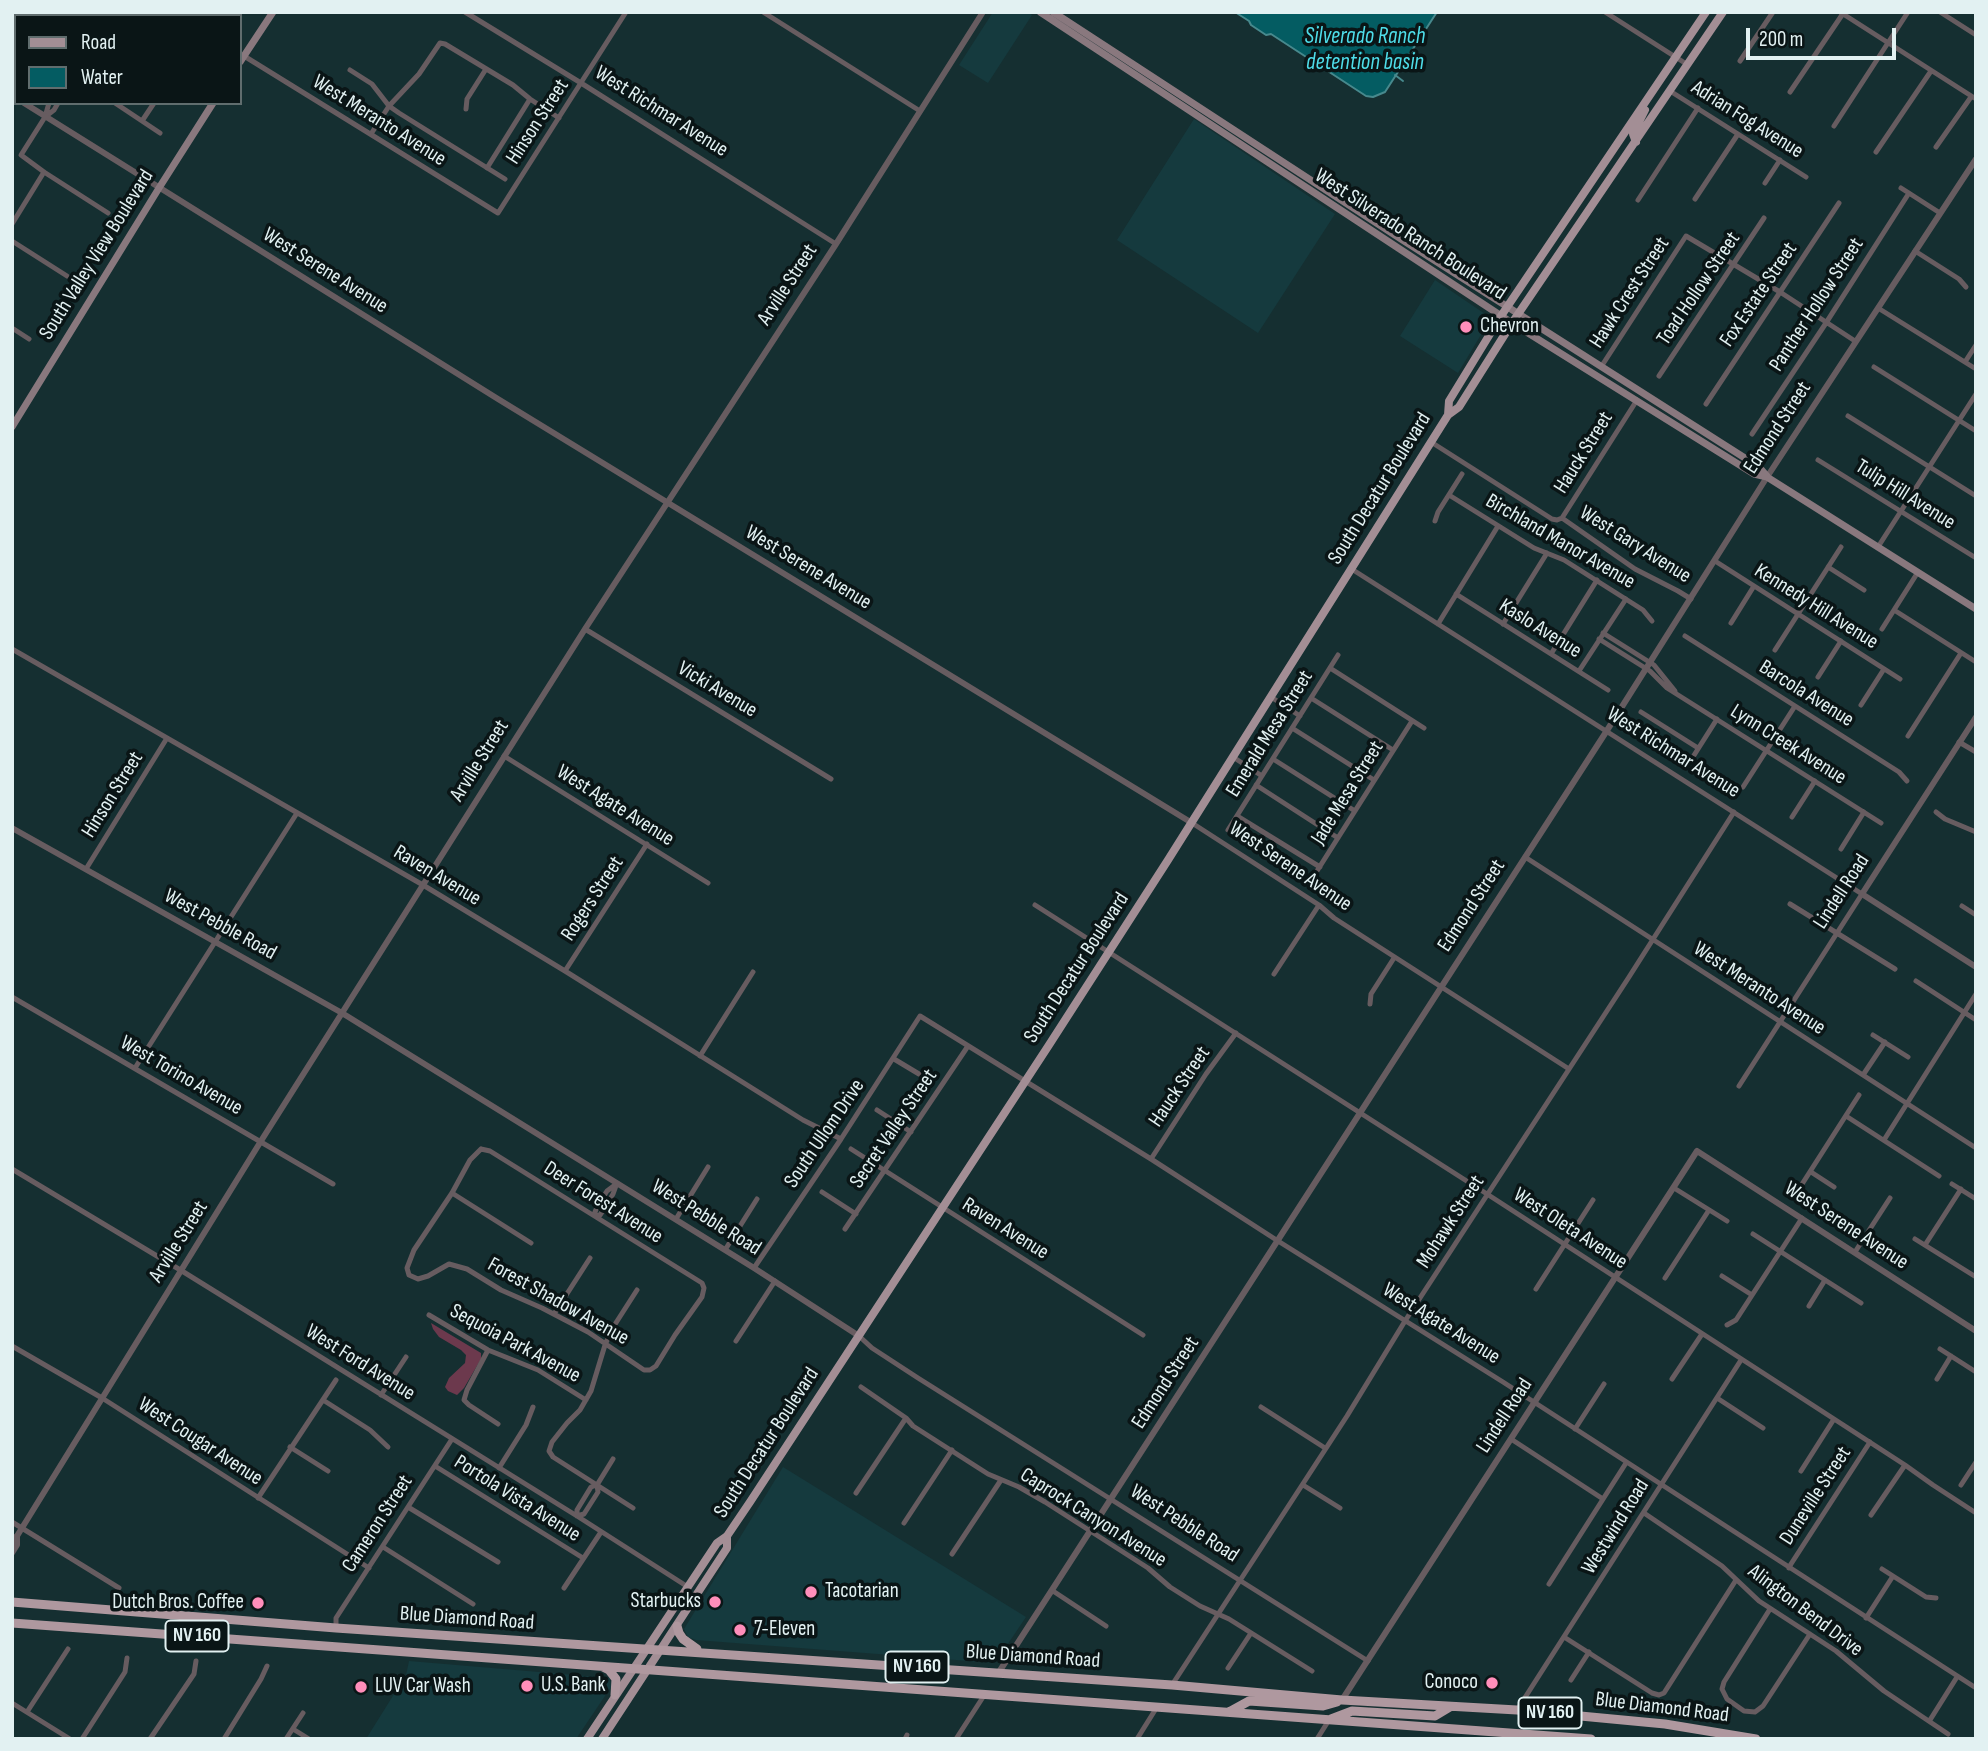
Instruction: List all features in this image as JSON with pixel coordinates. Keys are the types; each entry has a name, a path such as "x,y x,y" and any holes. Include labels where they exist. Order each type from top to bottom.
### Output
{"highway":[{"name":"Blue Diamond Road","path":"12,1602 336,1628 999,1672 1342,1700 1517,1710 1665,1724 1756,1739"},
{"name":"Blue Diamond Road","path":"12,1623 1591,1739"},
{"path":"677,1626 683,1639 702,1652"},
{"path":"598,1665 617,1679 615,1695"},
{"path":"1227,1712 1249,1701 1324,1706 1342,1700"},
{"path":"1329,1720 1352,1711 1435,1716 1452,1706"}],"main road":[{"path":"242,59 273,12"},
{"name":"West Silverado Ranch Boulevard","path":"1040,12 1501,316 1754,474 1767,477"},
{"name":"West Silverado Ranch Boulevard","path":"1053,12 1759,467 1767,477 1976,609"},
{"name":"South Decatur Boulevard","path":"1448,415 1449,401 1501,316 1706,12"},
{"name":"South Decatur Boulevard","path":"587,1739 717,1543 727,1536 1026,1081 1192,823 1430,442 1448,415 1459,407 1518,314 1723,12"},
{"path":"1636,142 1633,134 1652,94"},
{"name":"South Valley View Boulevard","path":"12,427 212,105"},
{"name":"South Decatur Boulevard","path":"602,1739 727,1548 727,1536"}],"street":[{"name":"West Richmar Avenue","path":"465,12 836,244"},
{"name":"Hinson Street","path":"498,212 626,12"},
{"path":"763,12 920,111"},
{"name":"Arville Street","path":"12,1553 18,1545 15,1537 261,1141 585,629 836,244 983,12"},
{"path":"1605,12 1688,65"},
{"path":"1740,61 1773,12"},
{"path":"1834,126 1908,12"},
{"path":"1940,12 1976,35"},
{"path":"1790,92 1842,13 1973,98 1936,147"},
{"path":"371,134 389,106 419,74 440,43 513,85 559,118"},
{"name":"West Meranto Avenue","path":"242,59 498,212"},
{"path":"466,109 467,99 486,69"},
{"path":"351,70 372,84 389,106 505,179"},
{"path":"1876,152 1931,71"},
{"name":"Adrian Fog Avenue","path":"1670,91 1806,177"},
{"path":"487,168 530,99"},
{"name":"West Serene Avenue","path":"27,105 668,503 1192,823 1319,905 1394,958 1569,1069"},
{"path":"48,105 45,117 21,155 108,212"},
{"path":"45,117 57,105"},
{"path":"118,105 159,133"},
{"path":"142,121 153,105"},
{"path":"1638,200 1698,108"},
{"path":"1695,199 1738,134"},
{"name":"Edmond Street","path":"999,1672 1606,732 1767,477 1976,159"},
{"path":"1765,183 1780,160"},
{"path":"12,224 44,172"},
{"path":"1900,188 1940,214"},
{"name":"Panther Hollow Street","path":"1752,434 1909,193"},
{"name":"Fox Estate Street","path":"1706,404 1839,203"},
{"name":"Toad Hollow Street","path":"1659,376 1764,218"},
{"name":"Hawk Crest Street","path":"1601,367 1686,236 1734,266"},
{"path":"12,241 67,276"},
{"path":"1915,251 1959,279 1966,287"},
{"path":"1734,266 1780,292 1855,341"},
{"path":"1878,308 1976,369"},
{"path":"12,328 29,339"},
{"path":"1965,362 1976,345"},
{"path":"1874,367 1976,431"},
{"path":"1878,547 1976,394"},
{"name":"Hauck Street","path":"1560,519 1636,400"},
{"path":"1848,416 1976,496"},
{"name":"West Gary Avenue","path":"1430,442 1552,519 1560,519 1634,569 1691,599"},
{"name":"Tulip Hill Avenue","path":"1818,460 1976,558"},
{"path":"1435,521 1462,474"},
{"name":"Birchland Manor Avenue","path":"1449,495 1534,548 1564,559 1626,598 1643,610 1652,621"},
{"path":"1438,624 1498,526"},
{"path":"1775,650 1840,547"},
{"path":"1503,624 1547,553"},
{"name":"Kennedy Hill Avenue","path":"1715,561 1900,679"},
{"path":"1828,567 1864,590"},
{"name":"West Richmar Avenue","path":"1350,568 1976,967"},
{"path":"1882,629 1918,572"},
{"path":"1551,654 1597,580"},
{"path":"1731,623 1754,586"},
{"name":"Kaslo Avenue","path":"1456,594 1608,690"},
{"path":"1579,671 1626,598"},
{"path":"1894,610 1976,662"},
{"name":"Vicki Avenue","path":"585,629 831,779"},
{"name":"Lynn Creek Avenue","path":"1604,633 1648,666 1663,685 1881,823"},
{"name":"Barcola Avenue","path":"1685,636 1899,772 1907,781"},
{"name":"Lynn Creek Avenue","path":"1599,639 1648,666"},
{"path":"1818,677 1841,641"},
{"name":"Raven Avenue","path":"12,649 423,886 803,1120 841,1139"},
{"path":"1909,736 1961,653"},
{"name":"Emerald Mesa Street","path":"1228,830 1338,654"},
{"path":"1330,668 1424,728"},
{"path":"1861,705 1884,669"},
{"path":"1271,697 1300,716"},
{"path":"1311,698 1393,750"},
{"path":"1743,787 1795,706"},
{"path":"1641,712 1698,748"},
{"name":"Lindell Road","path":"1739,1086 1976,717"},
{"path":"1691,760 1717,719"},
{"name":"Jade Mesa Street","path":"1310,882 1412,721"},
{"path":"1292,728 1374,780"},
{"name":"Hinson Street","path":"86,869 167,738"},
{"path":"1959,742 1976,752"},
{"name":"West Agate Avenue","path":"504,756 708,883"},
{"path":"1233,757 1262,776"},
{"path":"1273,759 1355,811"},
{"path":"1792,817 1815,781"},
{"path":"1256,785 1338,838"},
{"name":"Mohawk Street","path":"1172,1685 1348,1416 1405,1321 1734,812"},
{"path":"1841,849 1864,812"},
{"path":"1936,812 1945,819 1976,832"},
{"path":"135,1068 297,813"},
{"path":"1237,816 1320,867"},
{"name":"West Pebble Road","path":"12,828 342,1013 775,1281 906,1370 1368,1661"},
{"name":"Rogers Street","path":"565,971 647,845"},
{"name":"West Meranto Avenue","path":"1525,857 1976,1148"},
{"path":"1790,904 1895,969"},
{"path":"1035,905 1109,953"},
{"path":"1274,974 1319,905"},
{"path":"1962,906 1975,914"},
{"name":"West Oleta Avenue","path":"1109,953 1488,1194 1976,1513"},
{"path":"1370,1004 1371,995 1394,958"},
{"path":"700,1056 753,972"},
{"path":"1916,981 1976,1020"},
{"path":"1884,1140 1976,994"},
{"name":"West Torino Avenue","path":"12,997 333,1184"},
{"name":"West Agate Avenue","path":"920,1016 1534,1402 1976,1688"},
{"name":"South Ullom Drive","path":"754,1268 920,1016"},
{"name":"Hauck Street","path":"1151,1159 1206,1074 1237,1033"},
{"path":"1874,1035 1909,1057"},
{"path":"1863,1075 1885,1042"},
{"name":"Secret Valley Street","path":"845,1229 968,1046"},
{"path":"894,1059 919,1074"},
{"path":"1797,1192 1859,1095"},
{"path":"877,1110 911,1132"},
{"path":"1846,1116 1939,1176"},
{"name":"Deer Forest Avenue","path":"452,1193 470,1160 481,1149 490,1151 702,1283 702,1297 656,1366 650,1370"},
{"name":"Raven Avenue","path":"851,1149 1143,1335"},
{"name":"West Serene Avenue","path":"1697,1151 1976,1331"},
{"name":"Lindell Road","path":"1342,1700 1697,1151"},
{"path":"676,1219 708,1167"},
{"name":"West Ford Avenue","path":"12,1170 182,1271 688,1587"},
{"path":"1811,1172 1834,1187"},
{"path":"595,1216 600,1215 617,1183"},
{"path":"1952,1184 1976,1199"},
{"path":"1674,1188 1727,1221"},
{"path":"1925,1245 1961,1189"},
{"path":"822,1192 856,1213"},
{"path":"452,1193 531,1243"},
{"name":"Forest Shadow Avenue","path":"452,1193 414,1250 407,1268 409,1275 418,1279 449,1264 467,1269 501,1290 588,1332 639,1367 650,1370"},
{"path":"1855,1252 1890,1198"},
{"path":"725,1250 757,1199"},
{"path":"1536,1289 1593,1200"},
{"path":"1665,1278 1709,1210"},
{"path":"1727,1325 1736,1320 1802,1219"},
{"path":"1753,1234 1861,1303"},
{"path":"1915,1238 1976,1278"},
{"path":"554,1314 590,1258"},
{"path":"1722,1276 1752,1295"},
{"path":"1809,1306 1825,1280"},
{"path":"736,1341 775,1281"},
{"path":"633,1508 553,1457 549,1451 552,1442 586,1400 615,1323 637,1290"},
{"name":"Sequoia Park Avenue","path":"429,1315 488,1350 538,1370 586,1400"},
{"path":"1672,1379 1702,1334"},
{"name":"West Cougar Avenue","path":"12,1346 102,1398 369,1568"},
{"path":"1940,1349 1976,1372"},
{"path":"488,1350 464,1400 498,1424"},
{"path":"1937,1379 1951,1356"},
{"path":"381,1395 406,1357"},
{"name":"Westwind Road","path":"1517,1710 1741,1360"},
{"path":"258,1497 336,1380"},
{"path":"1575,1429 1604,1384"},
{"name":"Caprock Canyon Avenue","path":"861,1387 906,1418 913,1426 988,1474 1019,1487 1148,1568 1190,1600 1251,1633 1311,1671"},
{"path":"1717,1398 1763,1428"},
{"path":"323,1400 370,1430 388,1447"},
{"path":"499,1468 526,1425 533,1407"},
{"path":"1261,1407 1325,1448"},
{"path":"856,1493 906,1418"},
{"path":"1801,1471 1834,1419"},
{"name":"Cameron Street","path":"336,1628 336,1618 452,1439"},
{"path":"1511,1439 1603,1499"},
{"name":"Duneville Street","path":"1790,1568 1870,1442"},
{"path":"290,1447 328,1471"},
{"path":"904,1523 952,1451"},
{"path":"577,1516 584,1514 598,1492 597,1485 613,1459"},
{"path":"1961,1485 1971,1476 1976,1462"},
{"path":"1549,1584 1626,1463"},
{"path":"1871,1515 1905,1465"},
{"name":"Portola Vista Avenue","path":"435,1466 583,1558"},
{"path":"952,1555 1001,1480"},
{"path":"1303,1485 1340,1508"},
{"path":"408,1507 498,1562"},
{"name":"Alington Bend Drive","path":"1644,1513 1704,1553 1770,1609 1836,1651 1884,1691 1948,1734"},
{"path":"12,1522 119,1588"},
{"path":"564,1588 601,1532"},
{"path":"383,1547 473,1604"},
{"path":"1882,1569 1926,1597 1936,1598"},
{"path":"1866,1618 1893,1576"},
{"path":"1564,1637 1659,1695 1664,1693 1736,1580"},
{"path":"1053,1591 1106,1626"},
{"path":"1770,1609 1722,1689 1727,1699 1744,1711 1755,1712 1763,1706 1810,1634"},
{"path":"1228,1668 1251,1633"},
{"path":"27,1712 68,1649"},
{"path":"1571,1680 1589,1652"},
{"path":"82,1739 125,1672 127,1658"},
{"path":"150,1739 194,1674 197,1661"},
{"path":"224,1739 267,1666"},
{"path":"1930,1720 1958,1677"},
{"path":"956,1739 985,1694"},
{"path":"12,1703 71,1739"},
{"path":"1137,1739 1157,1707"},
{"path":"286,1739 303,1713"},
{"path":"1317,1739 1329,1720"},
{"path":"293,1729 309,1739"}],"shaded area":[{"path":"993,12 1028,12 1032,15 988,83 959,65"},
{"path":"1194,119 1335,214 1258,333 1117,240"},
{"path":"1435,280 1491,318 1458,373 1400,336"},
{"path":"431,1323 481,1353 481,1359 457,1395 445,1387 449,1378 465,1363 466,1355 439,1337"},
{"path":"783,1467 1026,1617 995,1663 696,1640 688,1637 684,1629"},
{"path":"409,1661 610,1678 611,1687 576,1739 366,1739 406,1675"}],"water":[{"name":"Silverado Ranch detention basin","path":"1235,12 1437,12 1385,92 1373,97 1366,96 1271,34 1266,35"}],"waterway":[{"path":"1395,75 1403,81"}],"place":[{"name":"Chevron","path":"1466,327"},
{"name":"Tacotarian","path":"811,1592"},
{"name":"Starbucks","path":"715,1602"},
{"name":"Dutch Bros. Coffee","path":"258,1603"},
{"name":"7-Eleven","path":"740,1630"},
{"name":"Conoco","path":"1492,1683"},
{"name":"U.S. Bank","path":"527,1686"},
{"name":"LUV Car Wash","path":"361,1687"}]}
